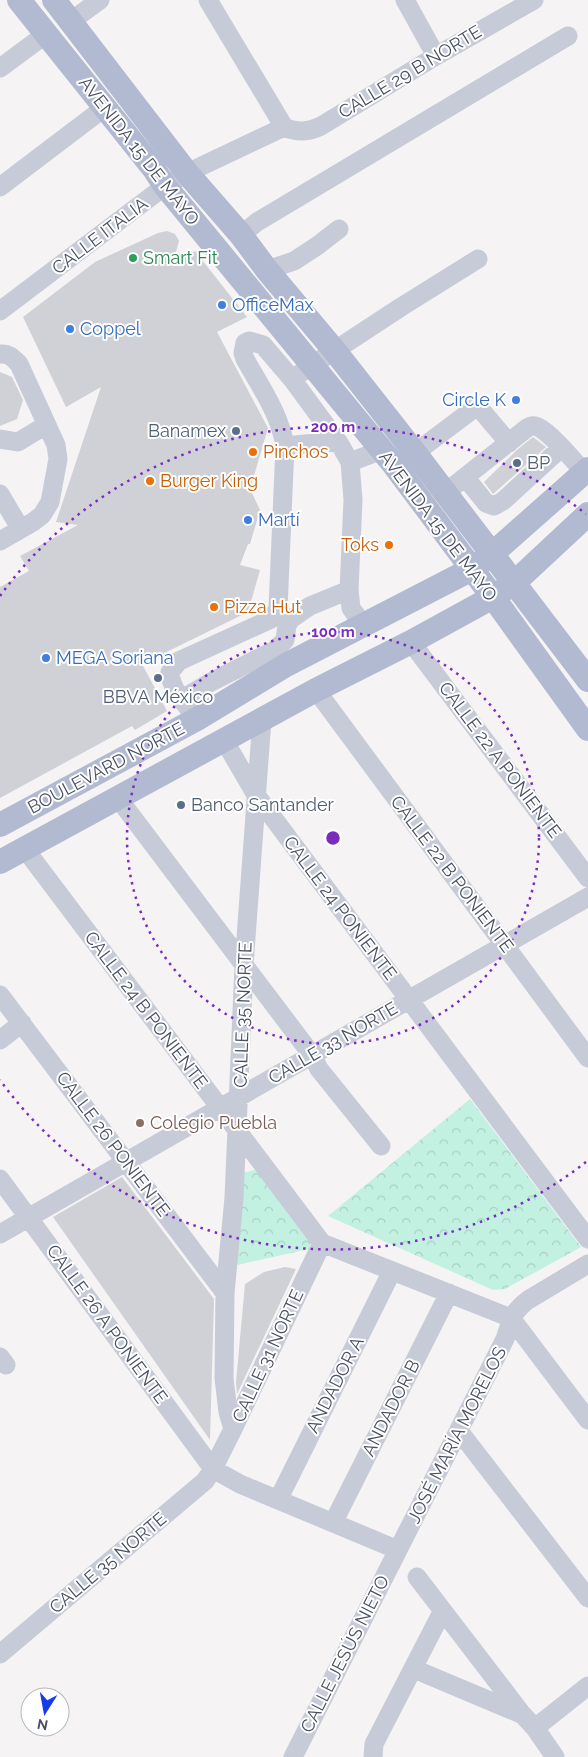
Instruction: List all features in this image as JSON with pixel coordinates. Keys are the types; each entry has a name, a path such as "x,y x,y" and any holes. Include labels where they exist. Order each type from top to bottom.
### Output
{"main road":[{"name":"AVENIDA 15 DE MAYO","path":"19,0 311,366 382,450 493,597 588,729"},
{"name":"AVENIDA 15 DE MAYO","path":"54,0 187,173 241,235 267,270 334,350 415,453 588,680"},
{"name":"BOULEVARD NORTE","path":"0,825 197,719 286,665 472,569 492,554 586,470"},
{"name":"BOULEVARD NORTE","path":"0,862 316,690 411,642 493,597 514,583 586,521"}],"street":[{"path":"71,22 100,0"},
{"path":"208,0 284,127"},
{"name":"CALLE 29 B NORTE","path":"284,127 300,132 311,131 534,0"},
{"path":"411,2 436,56"},
{"path":"0,68 46,34"},
{"path":"241,235 257,222 568,36"},
{"path":"0,187 104,108"},
{"name":"CALLE ITALIA","path":"0,312 166,186 187,173 284,127"},
{"path":"267,270 294,261 318,246 339,228"},
{"path":"292,379 334,350 478,259"},
{"path":"182,699 282,645 285,640 287,626 284,614 285,446 283,434 275,414 245,359 243,353 245,343 249,341 263,345 292,379 339,442 350,462 353,500 348,590 351,608 364,625"},
{"path":"0,354 13,357 19,364 56,445 58,459 50,502 42,515 0,540"},
{"path":"415,453 476,407 481,410 509,442"},
{"path":"0,439 18,442 46,425"},
{"path":"445,492 527,428 534,426 548,434 586,470"},
{"path":"285,446 339,442"},
{"path":"465,477 486,502 494,506 503,501 561,448"},
{"path":"350,462 382,450"},
{"path":"0,494 20,528"},
{"path":"197,719 182,699 170,677 170,672 174,666 180,661 271,619 310,606 348,590"},
{"name":"CALLE 22 A PONIENTE","path":"411,642 588,878"},
{"name":"CALLE 22 B PONIENTE","path":"316,690 588,1058"},
{"name":"CALLE 35 NORTE","path":"233,1429 228,1412 224,1378 226,1292 240,1096 244,966 262,720"},
{"name":"CALLE 24 PONIENTE","path":"224,740 256,794 588,1239"},
{"path":"118,798 312,1055 319,1069 381,1146"},
{"name":"CALLE 24 B PONIENTE","path":"25,849 322,1243"},
{"name":"CALLE 33 NORTE","path":"0,1234 588,897"},
{"name":"CALLE 26 PONIENTE","path":"0,995 226,1292"},
{"path":"0,1040 22,1023"},
{"name":"CALLE 26 A PONIENTE","path":"0,1179 214,1469"},
{"path":"322,1243 511,1318 588,1420"},
{"name":"CALLE 31 NORTE","path":"214,1469 322,1243"},
{"path":"511,1318 520,1306 528,1300 588,1264"},
{"name":"ANDADOR A","path":"278,1500 392,1271"},
{"name":"ANDADOR B","path":"333,1523 449,1293"},
{"name":"JOSÉ MARÍA MORELOS","path":"398,1550 505,1339 511,1318"},
{"path":"458,1431 588,1598"},
{"path":"214,1469 240,1484 398,1550"},
{"name":"CALLE 35 NORTE","path":"0,1654 194,1492 214,1469"},
{"name":"CALLE JESÚS NIETO","path":"293,1757 398,1550"},
{"path":"417,1577 555,1757"},
{"path":"373,1757 374,1744 442,1612"},
{"path":"414,1669 529,1721"},
{"path":"529,1721 588,1686"}],"green space":[{"path":"470,1099 581,1247 505,1289 493,1290 328,1216"},
{"path":"258,1169 311,1238 309,1249 233,1266 243,1173"}],"building":[{"path":"167,231 175,234 179,241 173,263 195,251 247,317 217,332 268,428 250,489 260,510 250,544 248,544 240,565 260,570 248,612 142,664 167,711 135,730 132,726 0,798 0,587 29,571 20,556 78,525 56,522 101,387 66,407 23,317 95,262 158,233"},
{"path":"0,372 12,377 23,400 17,419 0,426"},
{"name":"BP","path":"533,437 546,447 493,494 484,482"},
{"path":"122,1177 214,1299 210,1440 53,1217"},
{"path":"285,1267 296,1269 237,1394 236,1382 245,1284 264,1272"}],"place":[{"name":"Smart Fit","path":"133,258"},
{"name":"OfficeMax","path":"222,305"},
{"name":"Coppel","path":"70,329"},
{"name":"Circle K","path":"516,400"},
{"name":"Banamex","path":"236,431"},
{"name":"Pinchos","path":"253,452"},
{"name":"BP","path":"517,463"},
{"name":"Burger King","path":"150,481"},
{"name":"Martí","path":"248,520"},
{"name":"Toks","path":"389,545"},
{"name":"Pizza Hut","path":"214,607"},
{"name":"MEGA Soriana","path":"46,658"},
{"name":"BBVA México","path":"158,678"},
{"name":"Banco Santander","path":"181,805"},
{"name":"Colegio Puebla","path":"140,1123"}]}
